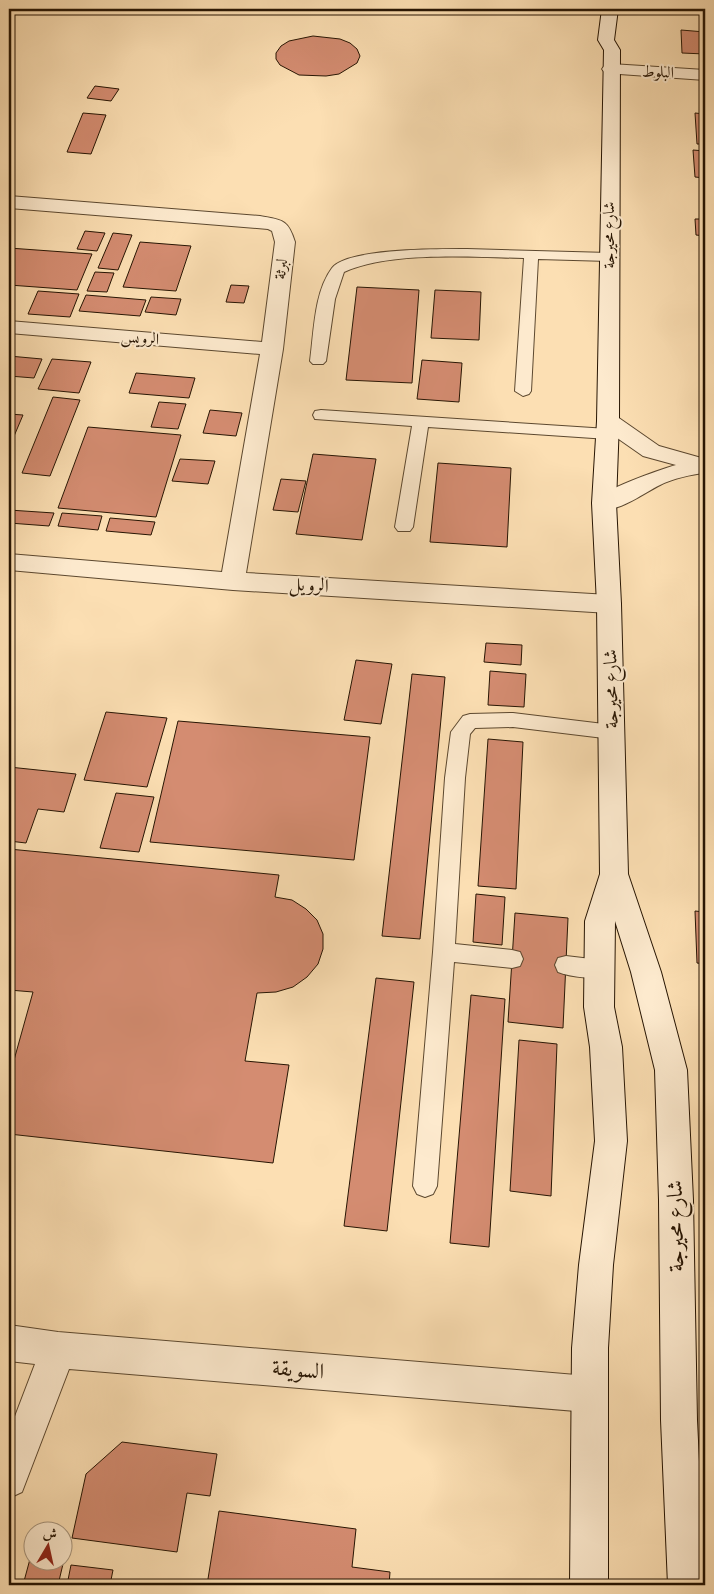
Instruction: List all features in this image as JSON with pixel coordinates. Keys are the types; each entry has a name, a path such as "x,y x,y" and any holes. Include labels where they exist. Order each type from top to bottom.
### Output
{"street":[{"name":"شارع محيرجة","path":"610,9 606,40 612,60 608,428 604,503 609,604 614,874 646,972 670,1070 676,1200 679,1420 686,1585"},
{"name":"شارع محيرجة","path":"612,60 620,43 626,9"},
{"name":"البلوط","path":"612,60 705,75"},
{"name":"لبرثة","path":"9,202 273,224 281,228 285,242 272,349 234,581"},
{"name":"الرويس","path":"9,327 272,349"},
{"path":"608,428 651,450 704,466"},
{"path":"604,503 639,488 653,479 704,466"},
{"name":"الرويل","path":"9,562 234,581 609,604"},
{"name":"شارع محيرجة","path":"589,1585 588,1394 596,1265 611,1141 606,1047 599,1007 600,921 614,874"},
{"name":"السويقة","path":"9,1343 58,1350 588,1394"},
{"path":"9,1479 58,1350"}],"lane":[{"path":"318,361 330,288 338,269 353,262 395,255 609,257"},
{"path":"523,391 531,255"},
{"path":"321,415 421,422 608,428"},
{"path":"404,527 421,422"},
{"path":"425,1186 444,952 455,778 461,732 470,721 513,720 612,732"},
{"path":"444,952 512,959"},
{"path":"566,965 600,968"}],"building":[{"path":"681,30 705,32 705,54 682,53"},
{"path":"313,36 340,39 350,43 357,49 360,56 357,63 339,74 326,76 299,75 280,65 276,59 276,53 281,46 289,41"},
{"path":"95,86 119,89 111,101 87,98"},
{"path":"83,113 106,115 91,154 67,152"},
{"path":"695,113 705,114 705,144 697,144"},
{"path":"693,150 705,151 705,178 695,177"},
{"path":"695,219 705,219 705,236 696,235"},
{"path":"85,231 105,233 97,251 77,249"},
{"path":"113,233 132,235 118,270 98,268"},
{"path":"140,242 191,246 176,291 123,287"},
{"path":"9,248 92,254 77,290 9,285"},
{"path":"95,272 114,273 107,292 87,291"},
{"path":"231,285 249,286 244,303 226,302"},
{"path":"357,287 419,290 412,383 346,380"},
{"path":"435,290 481,292 479,340 431,338"},
{"path":"38,291 79,294 70,317 28,314"},
{"path":"86,295 146,300 140,316 79,311"},
{"path":"151,297 181,299 176,315 145,312"},
{"path":"701,328 705,329 705,352 702,352"},
{"path":"9,356 42,359 34,378 9,376"},
{"path":"52,359 91,362 79,393 38,389"},
{"path":"422,360 462,363 459,402 417,399"},
{"path":"136,373 195,378 189,398 129,393"},
{"path":"53,397 80,400 50,476 22,473"},
{"path":"159,402 186,404 178,429 151,427"},
{"path":"210,410 242,413 236,436 203,433"},
{"path":"9,414 23,415 9,448"},
{"path":"88,427 181,435 156,517 58,508"},
{"path":"313,454 376,459 362,540 296,534"},
{"path":"180,459 215,461 208,484 172,481"},
{"path":"438,463 511,468 507,547 430,542"},
{"path":"281,479 306,481 298,512 273,510"},
{"path":"9,510 54,513 49,526 9,523"},
{"path":"62,513 102,516 98,530 58,526"},
{"path":"110,518 155,522 151,535 106,531"},
{"path":"486,643 522,645 521,665 484,662"},
{"path":"356,660 392,664 381,724 344,720"},
{"path":"490,671 526,674 524,707 488,705"},
{"path":"412,674 445,677 420,939 382,936"},
{"path":"106,712 167,718 147,787 84,780"},
{"path":"178,721 370,737 354,860 150,842"},
{"path":"488,739 523,742 516,889 478,886"},
{"path":"9,767 76,774 64,812 38,809 26,843 9,841"},
{"path":"116,793 154,797 139,852 100,848"},
{"path":"9,849 279,875 275,897 292,900 306,909 317,920 323,934 323,949 318,964 307,977 293,987 276,992 257,993 245,1061 289,1065 273,1163 9,1134 9,1078 33,992 9,990"},
{"path":"476,894 505,897 502,945 473,942"},
{"path":"695,911 705,912 705,964 697,963"},
{"path":"515,913 568,918 563,1028 508,1022"},
{"path":"376,978 414,982 387,1231 344,1226"},
{"path":"471,995 505,999 489,1247 450,1243"},
{"path":"519,1040 557,1044 551,1196 510,1191"},
{"path":"122,1442 217,1454 210,1496 187,1493 177,1552 72,1538 86,1474"},
{"path":"219,1511 356,1529 352,1567 390,1572 389,1585 207,1585"},
{"path":"72,1565 113,1570 110,1585 67,1585 70,1572 72,1572"},
{"path":"26,1572 61,1572 58,1585 23,1585"}]}
